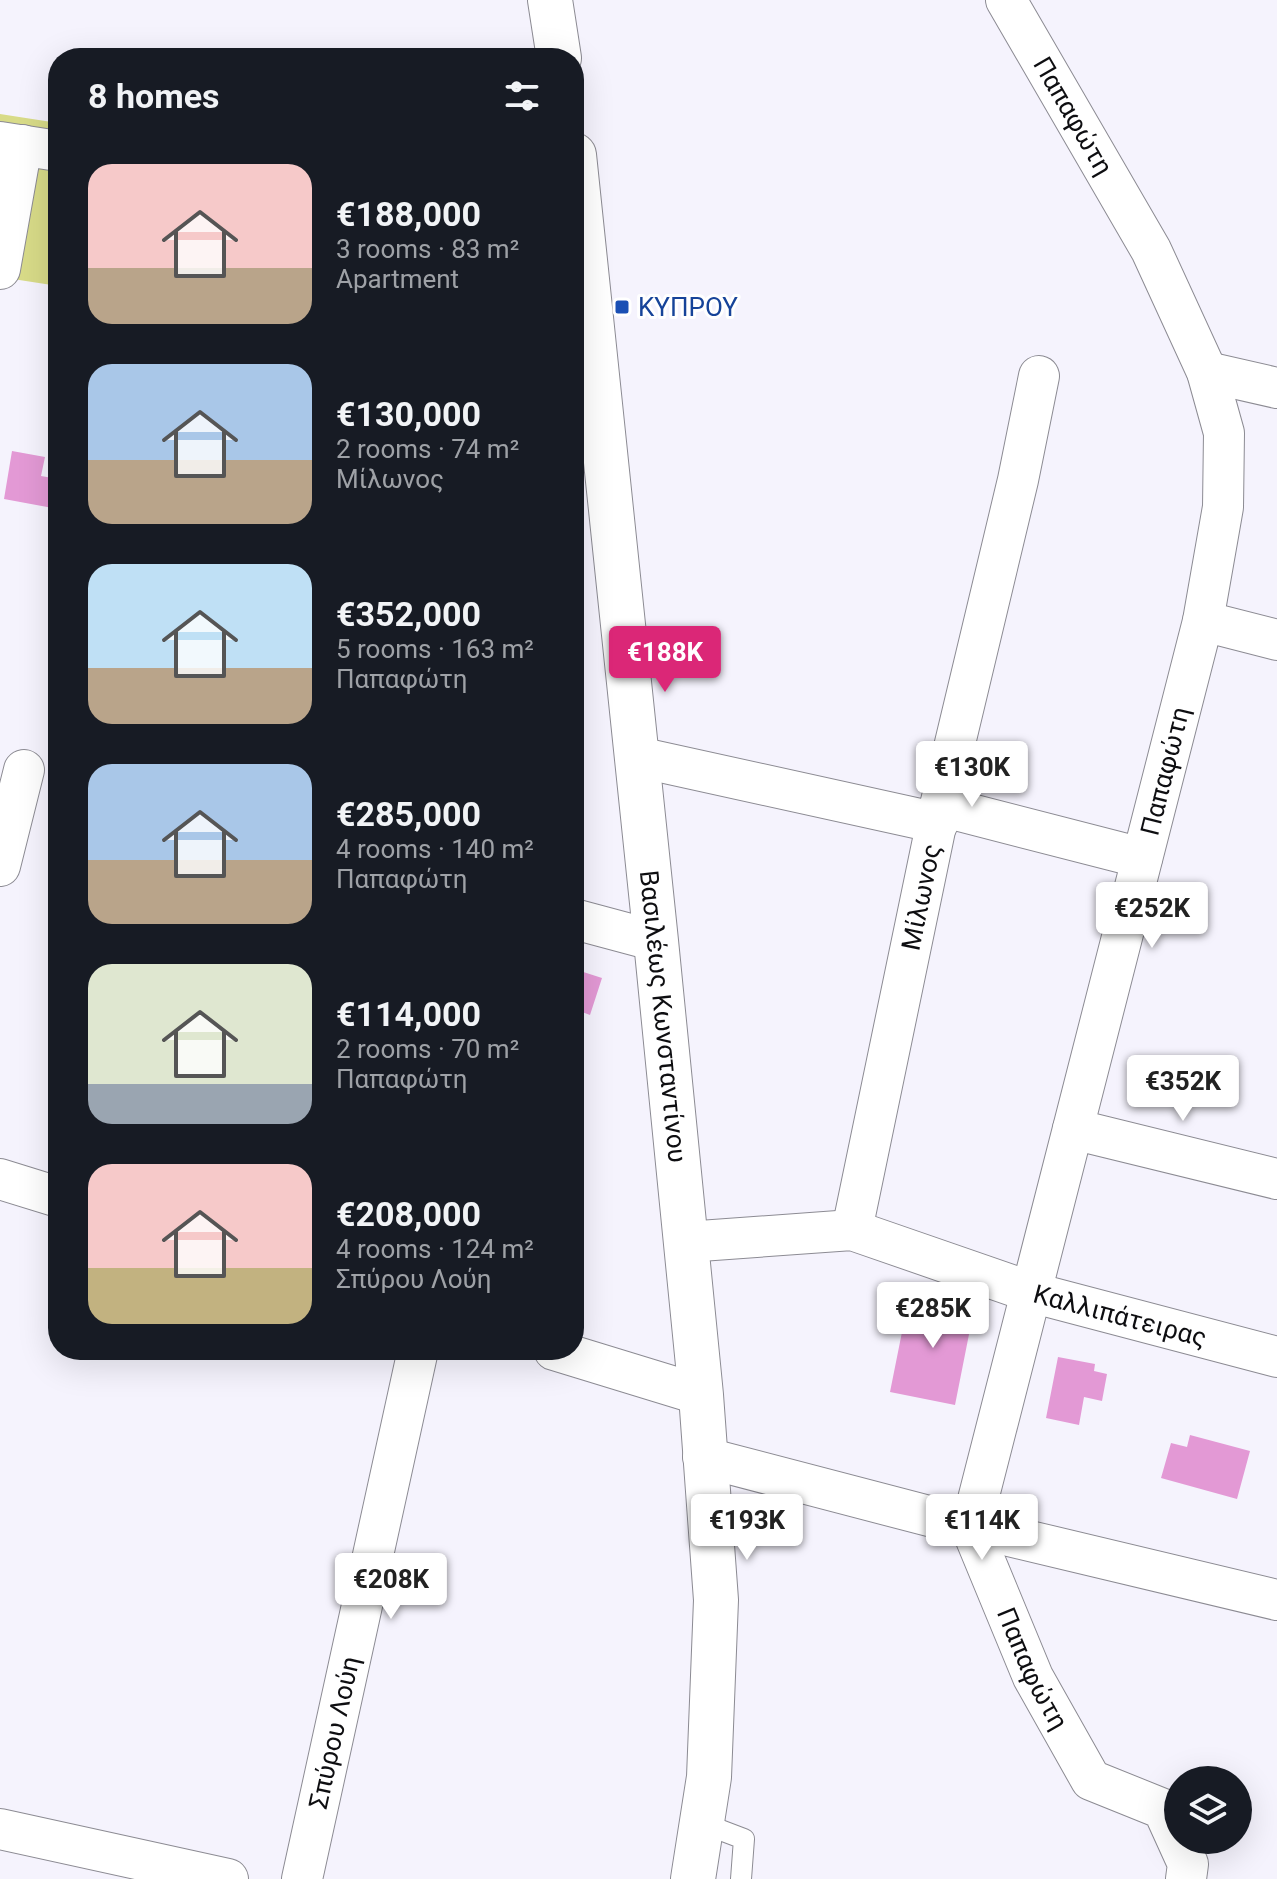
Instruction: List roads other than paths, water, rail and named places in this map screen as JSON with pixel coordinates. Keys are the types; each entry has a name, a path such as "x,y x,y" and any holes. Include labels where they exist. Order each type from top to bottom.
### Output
{"main road":[{"path":"550,0 557,48"},
{"name":"Βασιλέως Κωνσταντίνου","path":"584,273 638,757 701,1395 703,1457 716,1600 709,1777 693,1879"}],"street":[{"name":"Παπαφώτη","path":"1006,0 1151,250 1207,372 1224,433 1223,507 1203,621 1034,1293 971,1527 1033,1677 1091,1780 1163,1809 1188,1864 1186,1879"},
{"path":"0,269 27,146"},
{"path":"1207,372 1277,388"},
{"name":"Μίλωνος","path":"852,1230 939,815 1018,480 1039,376"},
{"path":"1203,621 1277,640"},
{"path":"638,757 1142,858"},
{"path":"0,866 27,771"},
{"path":"584,922 656,941"},
{"path":"1073,1129 1277,1179"},
{"path":"0,1179 48,1194"},
{"name":"Καλλιπάτειρας","path":"686,1242 852,1230 1034,1293 1277,1357"},
{"path":"584,1359 701,1395"},
{"name":"Σπύρου Λούη","path":"302,1879 416,1360"},
{"path":"703,1457 971,1527 1277,1600"},
{"path":"0,1829 84,1864 228,1879"}],"lane":[{"path":"702,1823 744,1839 741,1879"}],"place":[{"name":"ΚΥΠΡΟΥ","path":"622,307"}]}
